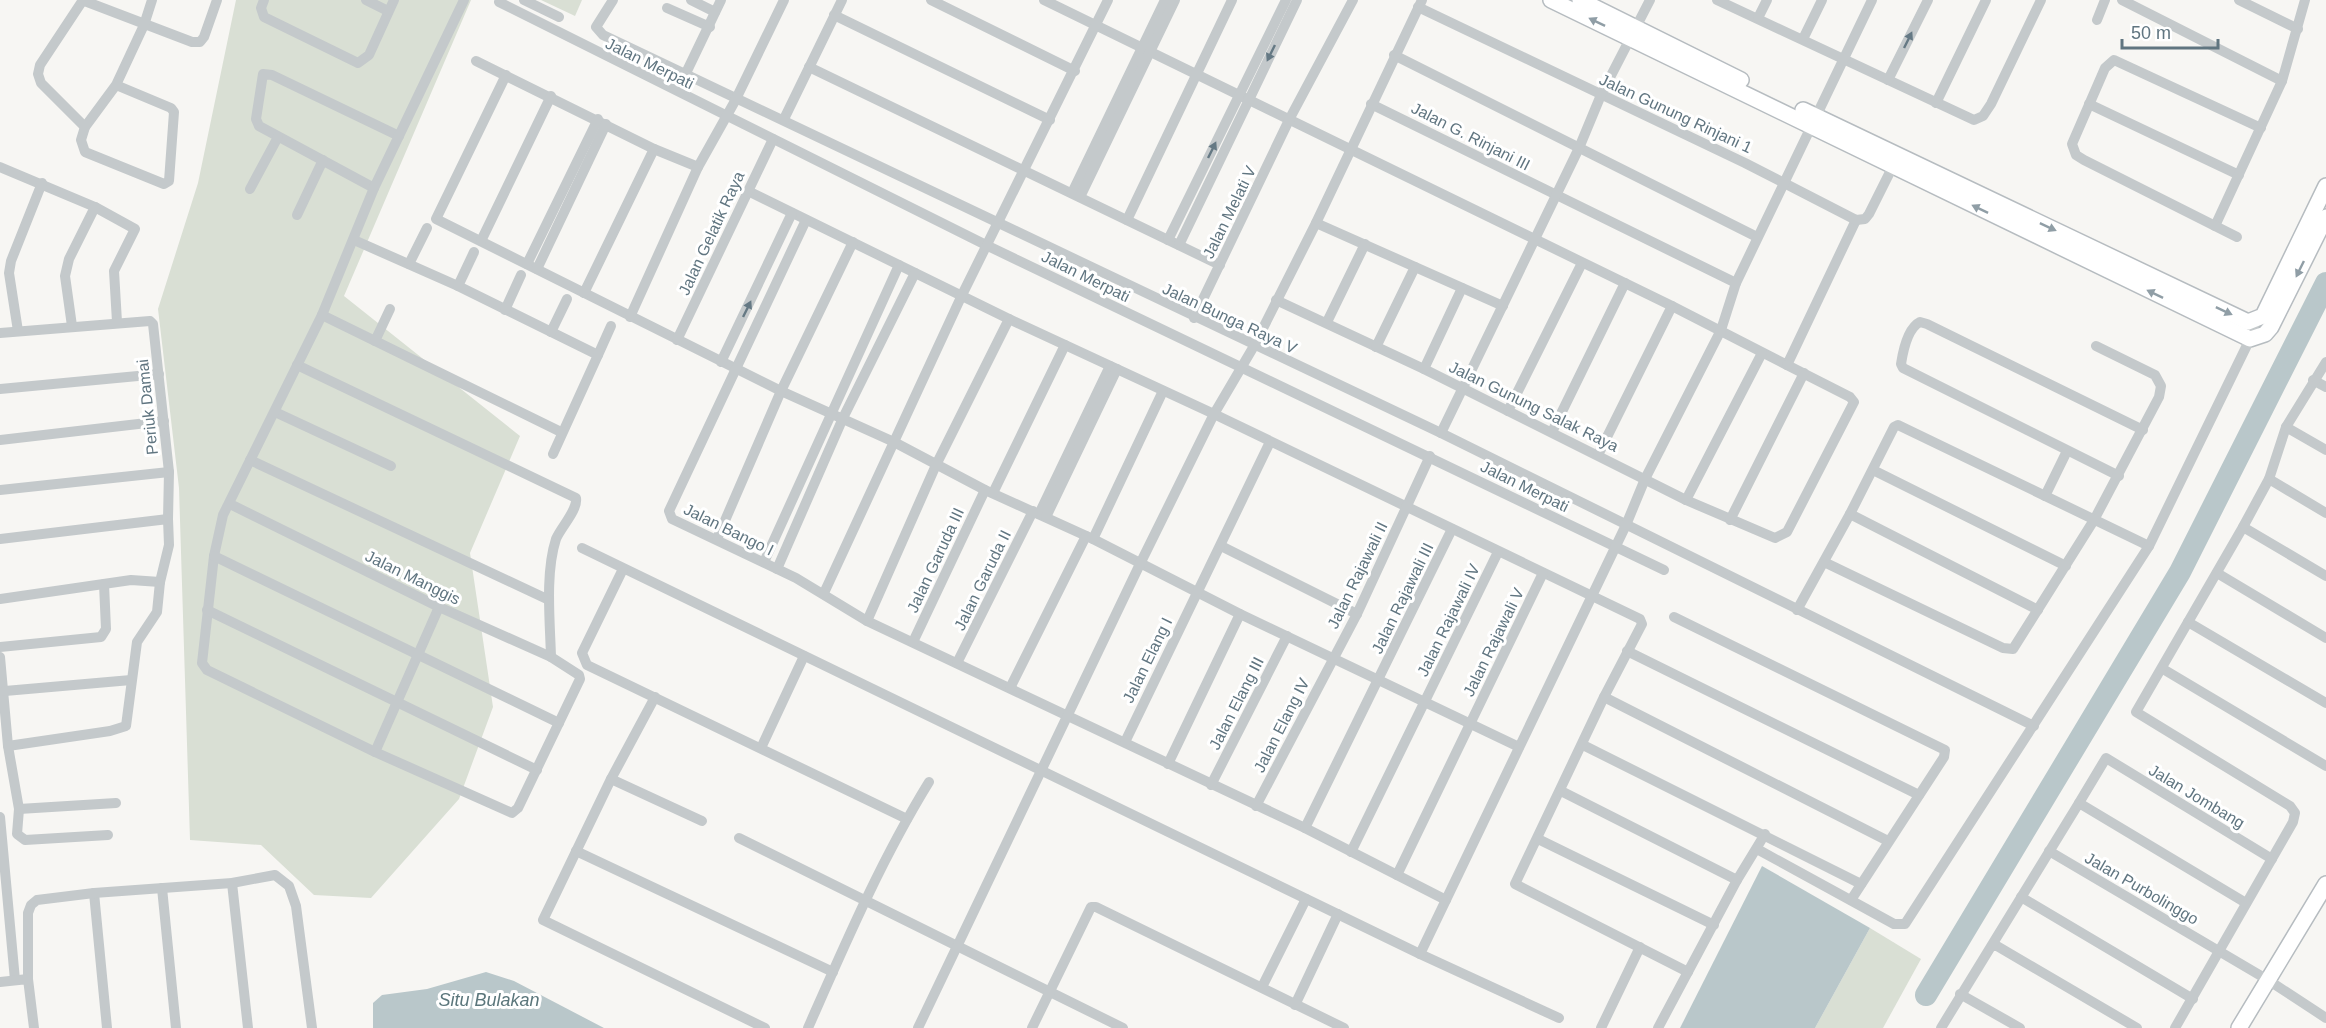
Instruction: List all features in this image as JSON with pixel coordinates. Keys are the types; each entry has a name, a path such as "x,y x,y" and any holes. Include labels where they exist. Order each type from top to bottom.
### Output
{"main road":[{"path":"1551,0 1633,33 1813,121 2243,320 2255,321 2263,316 2326,186"},
{"path":"1580,0 1633,33"},
{"path":"1813,121 1893,166 2250,339 2265,334 2271,327 2326,217"},
{"path":"2239,1028 2326,884"}],"street":[{"path":"85,127 41,83 38,74 40,64 82,0 144,25 192,42 200,42 204,38 217,0"},
{"path":"116,85 171,108 174,112 169,181 164,184 85,152 81,140 85,127 116,85 144,25 152,0"},
{"path":"264,0 261,8 264,17 358,63 369,55 394,0"},
{"path":"366,0 388,11"},
{"path":"214,556 559,723 518,808 512,813 375,752 203,667 214,556 223,515 322,315 374,188 464,0"},
{"path":"524,0 559,17"},
{"name":"Jalan Bunga Raya V","path":"613,0 596,30 1194,318 1441,433 2034,726"},
{"path":"691,0 716,12"},
{"path":"686,73 721,0"},
{"path":"630,316 698,167 736,98 784,0"},
{"path":"784,119 842,0"},
{"path":"931,0 1075,71"},
{"path":"1044,0 1721,330 1804,374 1730,520"},
{"path":"824,593 962,295 1075,71 1108,0"},
{"path":"1076,195 1145,50 1165,0"},
{"path":"1145,50 1176,0"},
{"path":"1127,220 1232,0"},
{"path":"1278,27 1286,0"},
{"path":"1173,243 1278,27 1297,0"},
{"name":"Jalan Melati V","path":"1194,318 1290,118 1353,0"},
{"path":"1441,433 1579,148 1601,95 1650,0"},
{"path":"1717,0 1974,120 1983,116 2041,0"},
{"path":"1758,18 1767,0"},
{"path":"1803,39 1822,0"},
{"path":"1420,954 1626,525 1645,479 1721,330 1736,283 1757,237 1872,0"},
{"path":"1888,80 1928,0"},
{"path":"1936,103 1986,0"},
{"path":"2097,21 2105,0"},
{"path":"2122,0 2282,81"},
{"path":"2239,0 2298,29"},
{"path":"2215,226 2282,81 2305,0"},
{"name":"Jalan Merpati","path":"499,2 725,117 988,246 1664,570"},
{"path":"918,1028 1140,564 1214,414 1254,346 1316,223 1420,4"},
{"name":"Jalan Gunung Rinjani 1","path":"1420,4 1856,220"},
{"path":"667,8 710,27"},
{"path":"834,15 1050,120"},
{"path":"1394,55 1757,237"},
{"path":"2237,237 2076,155 2072,144 2107,64 2111,60 2116,60 2261,128"},
{"path":"476,61 654,149 698,167"},
{"path":"809,67 1220,265"},
{"path":"374,188 256,123 262,78 266,72 399,136"},
{"path":"506,75 436,219 721,362 894,442 939,467 1090,537 1240,614 1519,747"},
{"path":"481,241 550,96"},
{"name":"Jalan G. Rinjani III","path":"1371,104 1736,283"},
{"path":"2089,104 2239,175"},
{"path":"532,266 602,122"},
{"path":"250,189 278,137"},
{"name":"Jalan Gelatik Raya","path":"677,340 773,139"},
{"path":"584,293 654,149"},
{"path":"297,215 323,160"},
{"path":"1787,365 1856,220 1865,219 1869,214 1893,166"},
{"path":"0,167 95,207 135,229 114,271 117,322"},
{"path":"18,331 9,273 11,261 42,183"},
{"path":"748,191 1011,320 1214,414 1643,621 1604,697 1515,884 1688,972"},
{"path":"72,326 65,276 69,259 95,207"},
{"path":"721,362 792,213"},
{"name":"Jalan Bango I","path":"806,220 669,511 672,519 824,593 867,621 1305,828 1446,900"},
{"path":"1316,223 1503,306"},
{"path":"409,264 427,228"},
{"path":"354,240 458,286 598,355"},
{"path":"717,539 781,391 853,242"},
{"path":"778,244 792,250"},
{"path":"1327,322 1365,244"},
{"path":"458,286 474,252"},
{"path":"1508,411 1582,263"},
{"path":"764,562 830,412 899,265"},
{"path":"1376,347 1414,267"},
{"path":"777,569 843,418 915,273"},
{"path":"505,310 521,275"},
{"path":"1552,432 1625,283"},
{"path":"1424,369 1462,288"},
{"path":"551,332 567,299"},
{"name":"Jalan Gunung Salak Raya","path":"1276,300 1327,322 1463,388 1686,500 1730,520 1779,538 1788,532 1854,402 1850,397 1804,374"},
{"path":"1598,455 1672,306"},
{"path":"375,342 390,309"},
{"path":"322,315 561,432"},
{"path":"867,621 1011,320"},
{"name":"Periuk Damai","path":"0,333 150,321 153,324 169,472 0,490"},
{"path":"1757,849 1894,924 1905,924 2149,546 2250,339 2255,321"},
{"path":"2119,476 1904,368 1901,364 1903,350 1917,323 1927,324 2143,430"},
{"path":"553,454 611,326"},
{"name":"Jalan Garuda III","path":"913,642 1065,345"},
{"path":"1824,562 2010,650 2018,644 2094,520 2159,397 2160,380 2096,346"},
{"path":"1686,500 1762,352"},
{"path":"2175,1028 2221,952 2246,903 2293,822 2295,813 2293,809 2136,712 2163,669 2243,527 2269,479 2286,427 2326,362"},
{"path":"297,365 576,498 576,505 560,529 555,543 549,600 551,657"},
{"name":"Jalan Garuda II","path":"957,663 1039,514 1114,367"},
{"path":"0,389 159,374"},
{"path":"2313,380 2326,387"},
{"path":"1010,688 1090,537 1163,390"},
{"path":"275,412 391,466"},
{"path":"0,441 164,421"},
{"path":"1797,610 1850,514 1894,427 1900,425 2149,546"},
{"path":"2286,427 2326,450"},
{"name":"Jalan Elang I","path":"1125,742 1270,442"},
{"path":"2045,496 2067,451"},
{"name":"Jalan Rajawali II","path":"1332,657 1357,614 1430,456"},
{"path":"250,460 549,600"},
{"path":"1873,470 2066,566"},
{"path":"8,746 110,732 126,726 137,642 157,612 160,582 170,545 169,472"},
{"path":"2269,479 2326,513"},
{"name":"Jalan Manggis","path":"230,504 439,607 551,657 574,670 580,679 559,723"},
{"path":"1850,514 2038,610"},
{"path":"0,539 168,519"},
{"path":"2243,527 2326,576"},
{"name":"Jalan Rajawali III","path":"1305,828 1452,529"},
{"path":"1221,546 1357,614"},
{"path":"582,549 1420,954 1559,1018"},
{"name":"Jalan Rajawali IV","path":"1351,852 1498,552"},
{"path":"623,568 582,653 585,662 591,668 907,819"},
{"name":"Jalan Rajawali V","path":"1397,875 1543,573"},
{"path":"2217,573 2326,638"},
{"path":"0,599 131,580 160,582"},
{"path":"0,647 101,636 106,629 104,584"},
{"path":"375,752 439,607"},
{"path":"207,610 537,770"},
{"path":"1168,764 1240,614"},
{"path":"1674,617 1944,749 1944,758 1851,900"},
{"path":"2188,622 2326,704"},
{"name":"Jalan Elang III","path":"1211,785 1287,636"},
{"path":"1627,651 1919,795"},
{"path":"761,748 804,656"},
{"path":"0,657 5,691 8,746 19,809 16,834 26,840 108,835"},
{"name":"Jalan Elang IV","path":"1256,806 1332,657"},
{"path":"2163,669 2326,765"},
{"path":"5,691 131,680"},
{"path":"655,697 576,851 544,922 765,1028"},
{"path":"1604,697 1888,841"},
{"path":"1583,745 1861,884"},
{"name":"Jalan Jombang","path":"2079,803 2106,758 2272,859"},
{"path":"612,779 702,821"},
{"path":"807,1028 865,900 929,782"},
{"path":"1561,791 1737,880"},
{"path":"19,809 116,803"},
{"path":"1941,1028 2079,803 2246,903"},
{"path":"0,816 15,980"},
{"path":"1658,1028 1737,880 1765,834"},
{"path":"739,838 1123,1028"},
{"path":"1538,839 1714,925"},
{"path":"576,851 833,972"},
{"name":"Jalan Purbolinggo","path":"2049,851 2268,980 2326,1018"},
{"path":"34,1028 28,979 28,913 31,905 45,898 232,882 275,875 289,886 296,906 312,1028"},
{"path":"232,882 248,1028"},
{"path":"162,888 176,1028"},
{"path":"94,893 106,1028"},
{"path":"2021,897 2193,999"},
{"path":"1262,987 1306,899"},
{"path":"1032,1028 1091,908 1096,907 1344,1028"},
{"path":"1295,1005 1338,914"},
{"path":"1992,946 1997,946 2137,1028"},
{"path":"1601,1028 1640,948"},
{"path":"0,982 28,979"},
{"path":"1960,994 2020,1028"},
{"path":"2320,1028 2326,1018"}],"shaded area":[{"path":"236,0 471,0 344,296 520,436 470,553 493,707 459,799 371,898 314,895 261,845 190,840 179,488 158,309 198,183"},
{"path":"541,0 582,0 575,16"},
{"path":"1870,928 1921,959 1883,1028 1815,1028"}],"water":[{"path":"1762,866 1870,928 1815,1028 1680,1028"},
{"name":"Situ Bulakan","path":"486,972 514,981 604,1028 373,1028 373,1003 382,995 427,989"}],"waterway":[{"path":"1926,995 2180,572 2326,283"}]}
